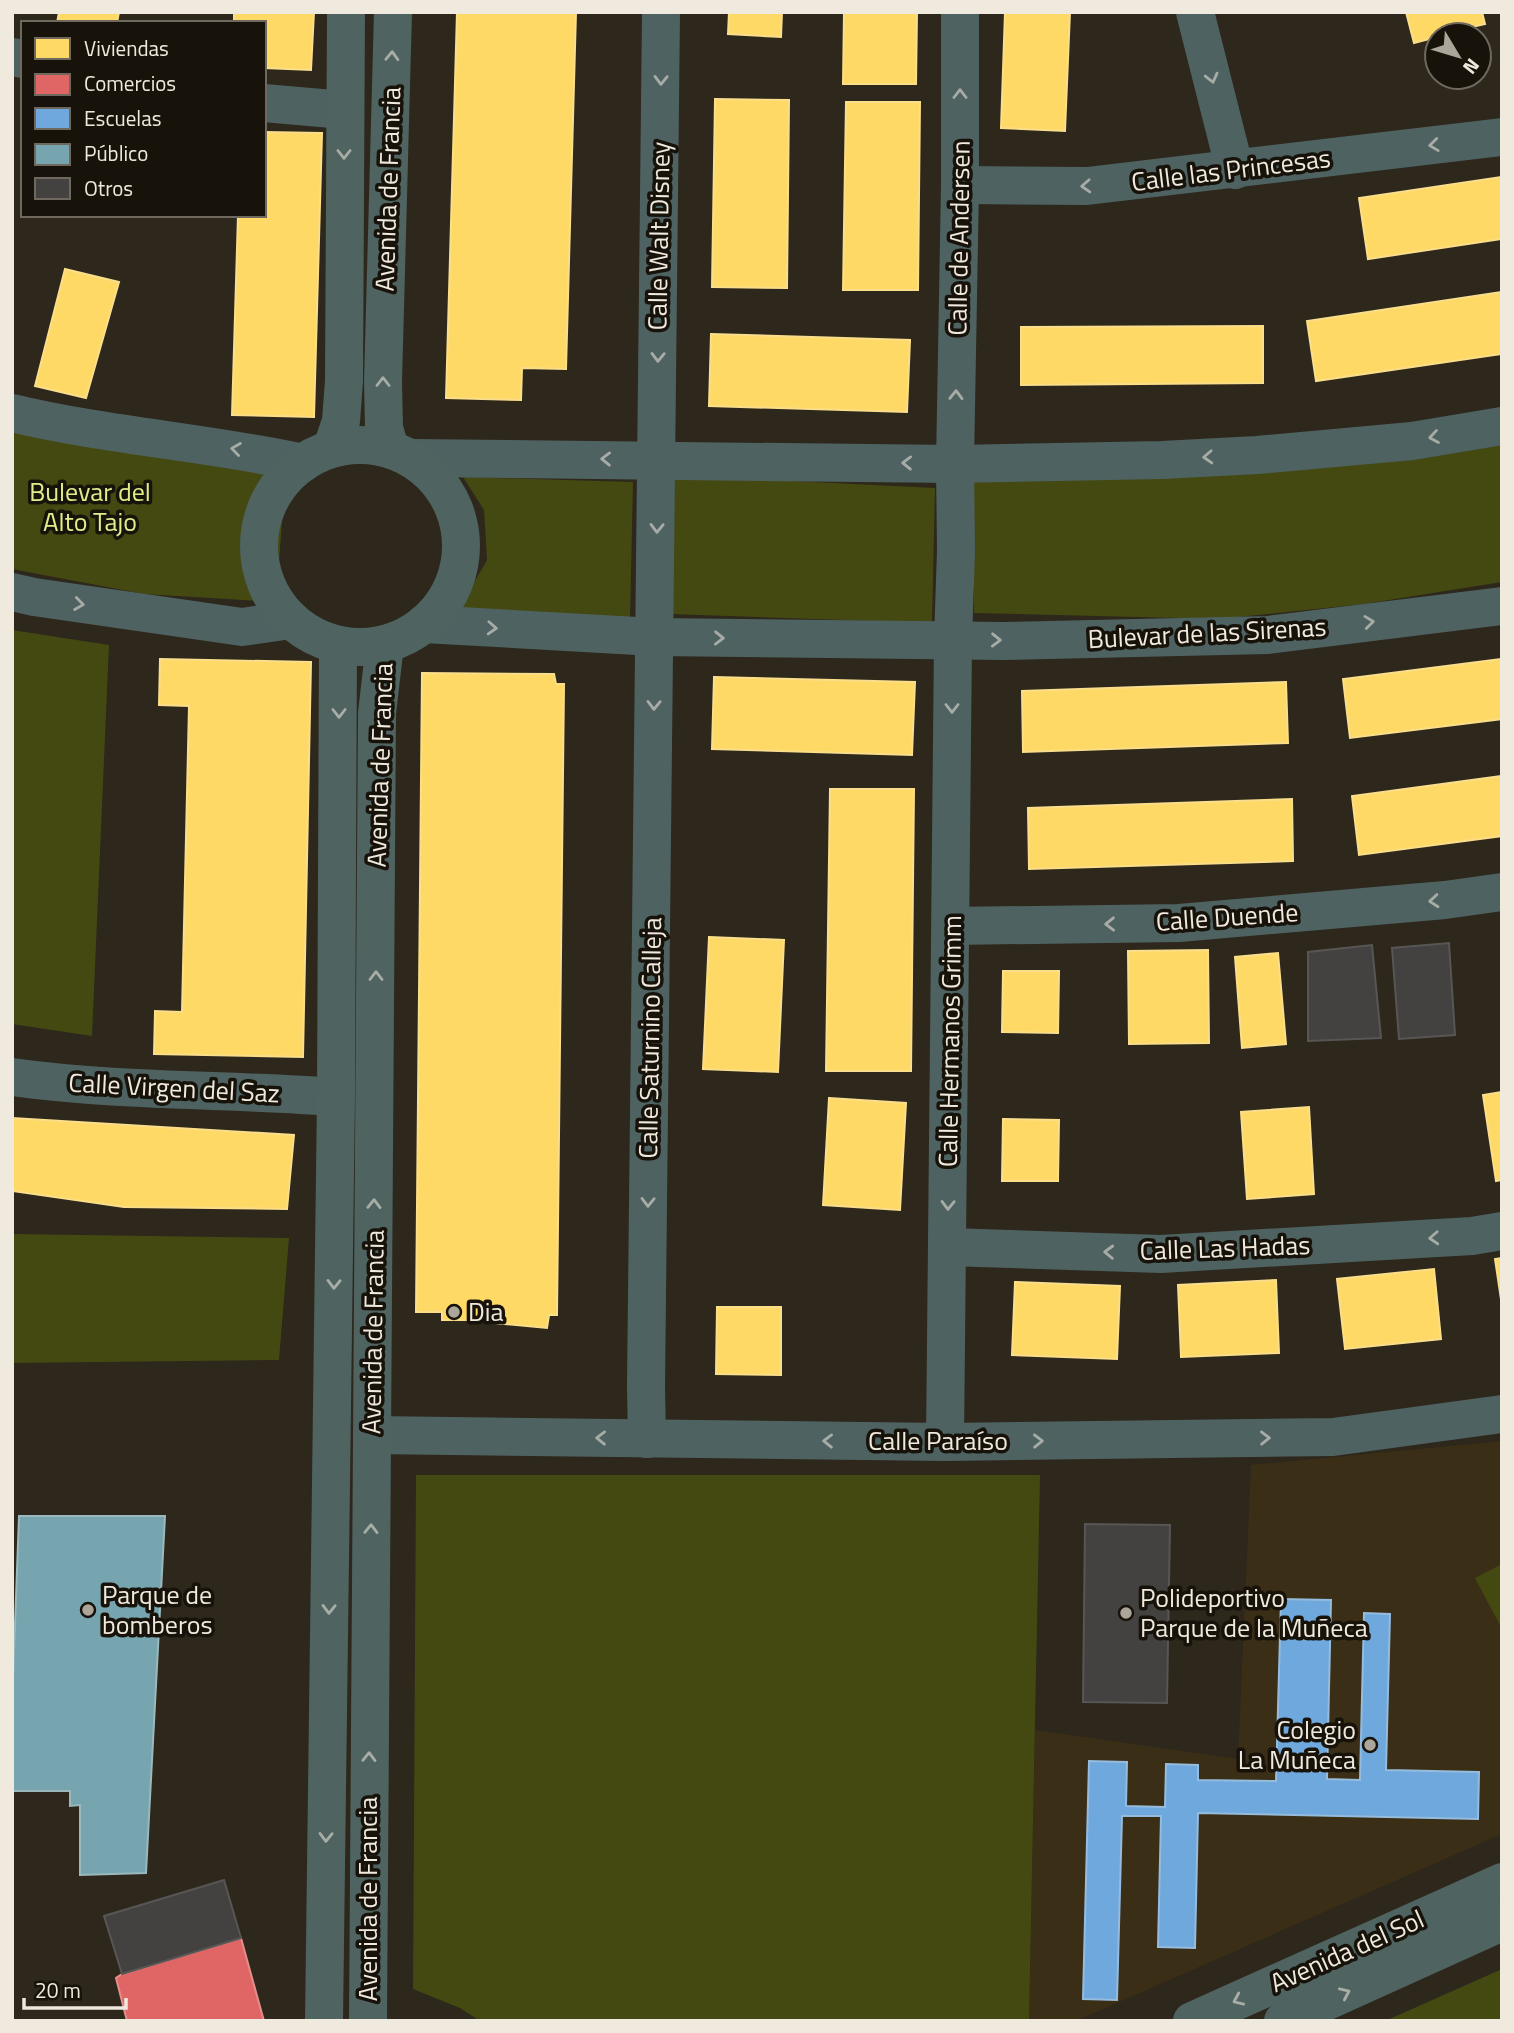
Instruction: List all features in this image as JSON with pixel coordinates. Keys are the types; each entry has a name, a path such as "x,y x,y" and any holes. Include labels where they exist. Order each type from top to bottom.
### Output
{"main road":[{"name":"Avenida de Francia","path":"317,456 341,421 344,381 346,12"},
{"name":"Avenida de Francia","path":"393,12 383,382 384,428 400,453"},
{"path":"352,445 371,445 400,453 428,470 453,505 462,548 458,569 451,590 439,608 424,624 406,636 385,644 362,647 338,645 313,635 291,620 276,602 264,577 259,551 261,526 270,501 317,456 352,445"},
{"name":"Avenida de Francia","path":"368,2021 377,713 385,644"},
{"name":"Avenida de Francia","path":"324,2021 336,1097 338,645"},
{"name":"Avenida del Sol","path":"1192,2021 1502,1882"},
{"name":"Avenida del Sol","path":"1283,2021 1502,1922"}],"street":[{"name":"Calle Walt Disney","path":"658,460 662,12"},
{"name":"Calle de Andersen","path":"955,464 960,12"},
{"path":"1195,12 1235,170"},
{"path":"266,103 344,110"},
{"name":"Calle las Princesas","path":"960,185 1087,186 1502,137"},
{"path":"12,413 52,423 248,451 317,456"},
{"path":"400,453 955,464 1162,460 1257,455 1412,441 1502,426"},
{"path":"655,637 658,460"},
{"path":"953,640 955,464"},
{"path":"12,592 242,627 291,620"},
{"name":"Bulevar de las Sirenas","path":"424,624 655,637 1017,640 1268,635 1502,606"},
{"name":"Calle Saturnino Calleja","path":"647,1439 655,637"},
{"name":"Calle Hermanos Grimm","path":"945,1442 953,640"},
{"name":"Calle Duende","path":"951,926 1179,923 1445,900 1502,892"},
{"name":"Calle Virgen del Saz","path":"12,1077 142,1090 336,1097"},
{"name":"Calle Las Hadas","path":"948,1247 1161,1254 1472,1236 1502,1231"},
{"name":"Calle Paraíso","path":"372,1434 945,1442 1333,1437 1502,1414"}],"shaded area":[{"name":"Colegio La Muñeca","path":"1502,1441 1502,1834 1076,2021 1029,2021 1035,1730 1238,1759 1251,1465"}],"green space":[{"name":"Bulevar del Alto Tajo","path":"12,413 264,472 263,476 285,482 276,602 144,594 12,569"},
{"path":"1502,442 1502,582 1364,604 1218,619 974,613 974,481"},
{"path":"674,475 935,488 932,623 670,614"},
{"path":"463,477 633,482 630,620 457,612 487,560 484,510"},
{"path":"12,630 109,645 92,1036 12,1024"},
{"path":"12,1234 289,1238 279,1360 12,1363"},
{"path":"416,1475 1040,1475 1029,2021 480,2021 460,2008 413,1989"},
{"path":"1502,1564 1502,1629 1475,1578"},
{"path":"1502,1969 1502,2021 1385,2021"}],"building: Viviendas":[{"path":"59,12 119,12 117,21 57,21"},
{"path":"234,12 314,12 311,70 266,68 266,21 234,21"},
{"path":"457,12 576,12 566,369 522,368 521,400 446,398"},
{"path":"729,12 782,12 781,37 728,34"},
{"path":"844,12 917,12 916,84 843,84"},
{"path":"1005,12 1070,12 1065,131 1001,128"},
{"path":"1406,12 1482,12 1484,21 1423,21 1423,41 1414,43"},
{"path":"715,99 789,100 787,288 712,287"},
{"path":"846,102 920,102 918,290 843,290"},
{"path":"266,132 322,133 314,417 232,415 238,217 266,217"},
{"path":"1502,177 1502,239 1368,259 1359,198"},
{"path":"65,269 119,282 86,398 35,386"},
{"path":"1502,292 1502,354 1316,381 1307,321"},
{"path":"1263,326 1263,383 1021,385 1021,327"},
{"path":"711,334 910,340 907,412 709,406"},
{"path":"160,659 311,662 303,1057 154,1054 155,1011 182,1012 189,706 159,705"},
{"path":"1502,659 1502,719 1350,738 1343,679"},
{"path":"422,673 554,674 556,684 564,684 557,1315 549,1315 547,1328 495,1323 495,1320 442,1320 442,1312 416,1312"},
{"path":"714,677 915,682 912,755 712,749"},
{"path":"1286,682 1288,743 1023,752 1022,691"},
{"path":"1502,776 1502,836 1359,855 1352,796"},
{"path":"830,789 914,789 911,1071 826,1071"},
{"path":"1292,799 1293,861 1029,869 1028,808"},
{"path":"709,937 784,940 778,1072 703,1069"},
{"path":"1208,950 1209,1043 1129,1044 1128,951"},
{"path":"1278,953 1286,1044 1242,1048 1235,957"},
{"path":"1003,971 1059,971 1058,1033 1002,1032"},
{"path":"1502,1092 1502,1180 1496,1181 1483,1095"},
{"path":"829,1098 906,1103 900,1210 823,1205"},
{"path":"1309,1107 1314,1194 1247,1199 1241,1112"},
{"path":"12,1118 294,1135 287,1209 124,1207 12,1191"},
{"path":"1003,1119 1059,1120 1058,1181 1002,1181"},
{"path":"1502,1258 1502,1306 1495,1259"},
{"path":"1434,1269 1441,1339 1345,1349 1337,1279"},
{"path":"1276,1280 1279,1353 1181,1357 1178,1285"},
{"path":"1015,1282 1120,1286 1117,1359 1012,1355"},
{"path":"717,1307 781,1307 781,1375 716,1374"}],"building: Comercios":[{"path":"241,1938 264,2021 127,2021 116,1978"}],"building: Escuelas":[{"path":"1281,1599 1331,1600 1327,1779 1360,1780 1364,1613 1390,1614 1386,1770 1479,1772 1478,1819 1198,1813 1195,1948 1158,1947 1161,1816 1122,1816 1117,2000 1083,1999 1089,1761 1127,1762 1126,1806 1165,1807 1166,1764 1198,1765 1198,1780 1276,1781"}],"building: Público":[{"name":"Parque de bomberos","path":"19,1516 165,1516 146,1873 80,1875 80,1805 70,1806 70,1791 12,1791 12,1705"}],"building: Otros":[{"path":"1449,943 1455,1035 1399,1039 1392,948"},
{"path":"1372,945 1381,1038 1308,1041 1308,952"},
{"name":"Polideportivo Parque de la Muñeca","path":"1085,1524 1170,1525 1167,1703 1083,1702"},
{"path":"224,1880 241,1938 122,1974 104,1916"}],"place":[{"name":"Dia","path":"454,1312"},
{"name":"Parque de bomberos","path":"88,1610"},
{"name":"Polideportivo Parque de la Muñeca","path":"1126,1613"},
{"name":"Colegio La Muñeca","path":"1370,1745"}]}
